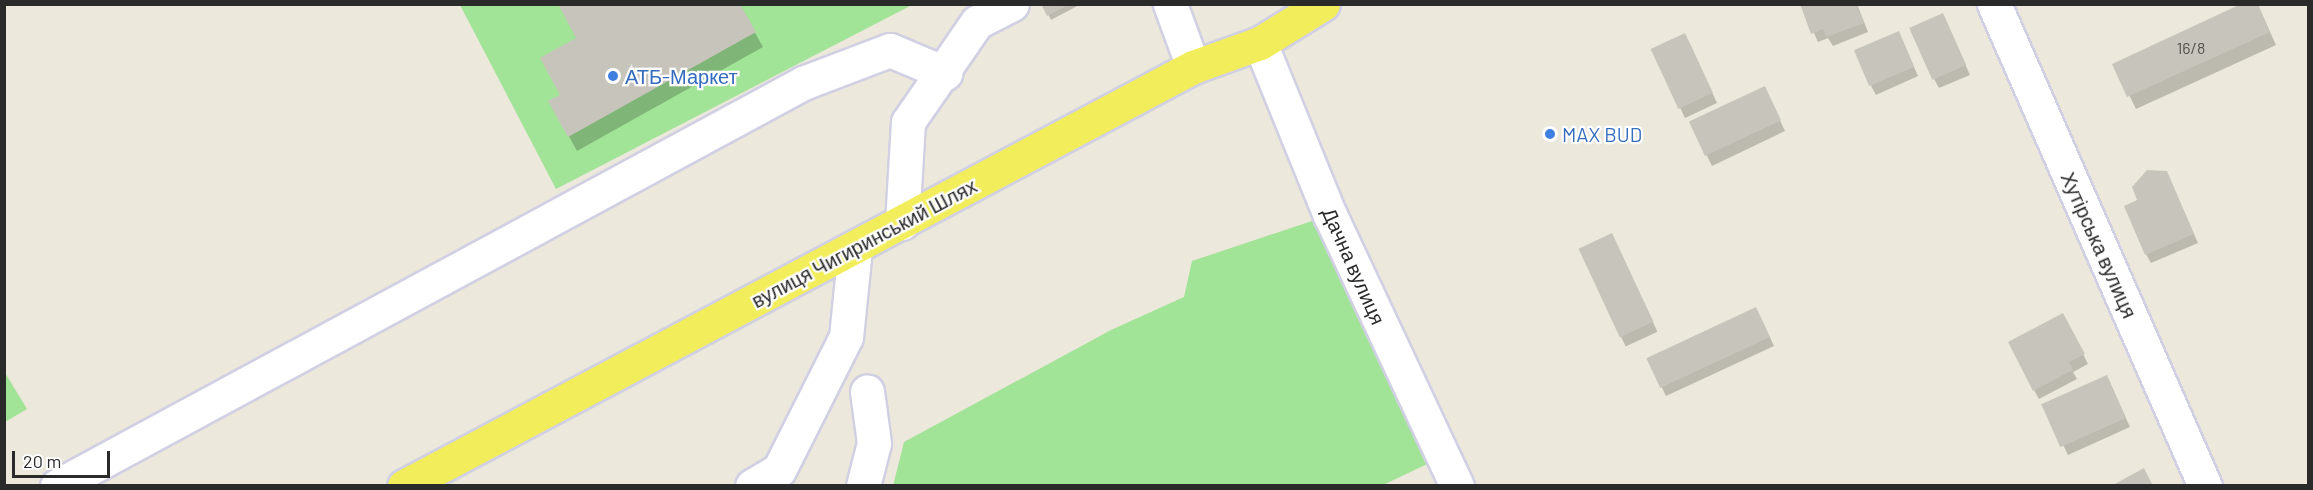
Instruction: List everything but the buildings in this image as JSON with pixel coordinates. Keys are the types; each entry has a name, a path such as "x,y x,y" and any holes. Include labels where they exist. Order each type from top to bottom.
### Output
{"main road":[{"name":"вулиця Чигиринський Шлях","path":"405,486 1193,68 1260,44 1323,4"}],"street":[{"path":"902,223 908,122 945,73 977,22 1012,4"},
{"path":"1170,4 1193,68"},
{"name":"Хутірська вулиця","path":"1994,4 2205,486"},
{"name":"Дачна вулиця","path":"1260,44 1330,215 1457,486"},
{"path":"57,486 803,83 890,50 945,73"},
{"path":"752,486 779,470 846,337 855,248"},
{"path":"863,486 874,443 867,391"}],"green space":[{"path":"460,5 912,5 556,189"},
{"path":"1330,215 1442,457 1383,485 893,486 904,442 1111,330 1184,297 1192,261"},
{"path":"4,371 27,409 5,422 4,422"}],"place":[{"name":"АТБ-Маркет","path":"613,76"},
{"name":"MAX BUD","path":"1550,134"}]}
